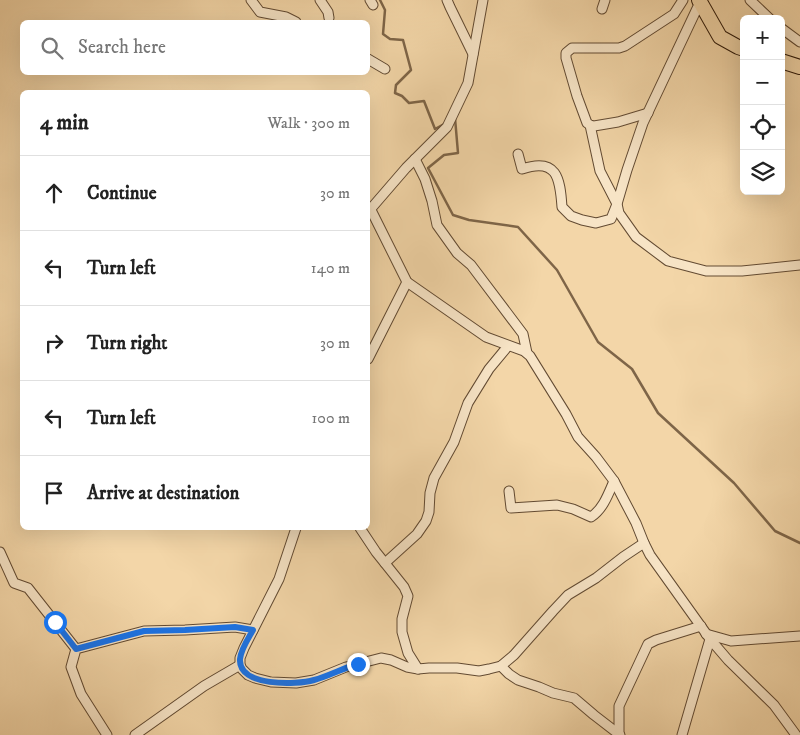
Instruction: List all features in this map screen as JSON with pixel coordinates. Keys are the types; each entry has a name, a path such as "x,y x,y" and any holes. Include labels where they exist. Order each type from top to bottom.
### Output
{"main road":[{"path":"700,1 720,37 740,48"},
{"path":"785,62 800,67"}],"street":[{"path":"250,0 260,12 292,20"},
{"path":"320,0 328,12 329,18"},
{"path":"447,0 473,54"},
{"path":"370,210 415,159 447,127 468,83 483,0"},
{"path":"648,113 618,122 594,126 586,123 566,53 572,48 619,48 626,46 674,14 683,0"},
{"path":"750,0 766,15"},
{"path":"518,154 522,169 534,165 548,166 555,174 560,185 562,207 571,216 596,223 611,219 626,170 648,113 700,1"},
{"path":"785,31 800,42"},
{"path":"370,60 385,69"},
{"path":"590,125 600,170 617,204 618,213 636,237 668,261 706,270 742,271 800,265"},
{"path":"415,159 425,179 437,225 457,253 471,265 523,334 527,353 540,370 578,437 614,481 650,555 705,633 728,660 774,705 796,735"},
{"path":"370,213 407,282 486,337 527,353"},
{"path":"370,355 407,282"},
{"path":"385,563 417,534 426,521 434,478 454,442 468,403 489,369 508,346"},
{"path":"509,491 510,508 558,505 573,508 591,517 598,512 614,481"},
{"path":"295,530 279,579 240,658 240,665 248,675 271,682 296,683 314,680 381,658 407,667 418,668 457,668 479,671 501,666 514,655 568,595 596,578 644,543"},
{"path":"361,530 404,587 408,596 402,618 402,632 408,653 418,668"},
{"path":"0,552 14,583 28,588 76,649"},
{"path":"76,649 144,631 235,627 253,630"},
{"path":"682,735 705,633"},
{"path":"620,735 619,706 648,644 656,640 705,633 731,642 800,636"},
{"path":"76,649 71,667 81,694 107,735"},
{"path":"135,735 204,686 240,665"},
{"path":"501,666 508,674 518,680 553,693 574,698 620,735"}],"waterway":[{"path":"380,0 385,10 383,34 390,39 403,40 411,70 396,85 395,93 402,96 409,103 424,101 435,129 446,123"},
{"path":"455,118 458,153 444,155 428,168 453,215 469,220 518,227 557,270 598,342 632,369 658,413 734,483 775,531 800,543"}],"route":[{"path":"55,622 76,649 144,631 235,627 253,630 240,658 240,665 248,675 271,682 296,683 314,680 358,664"}]}
